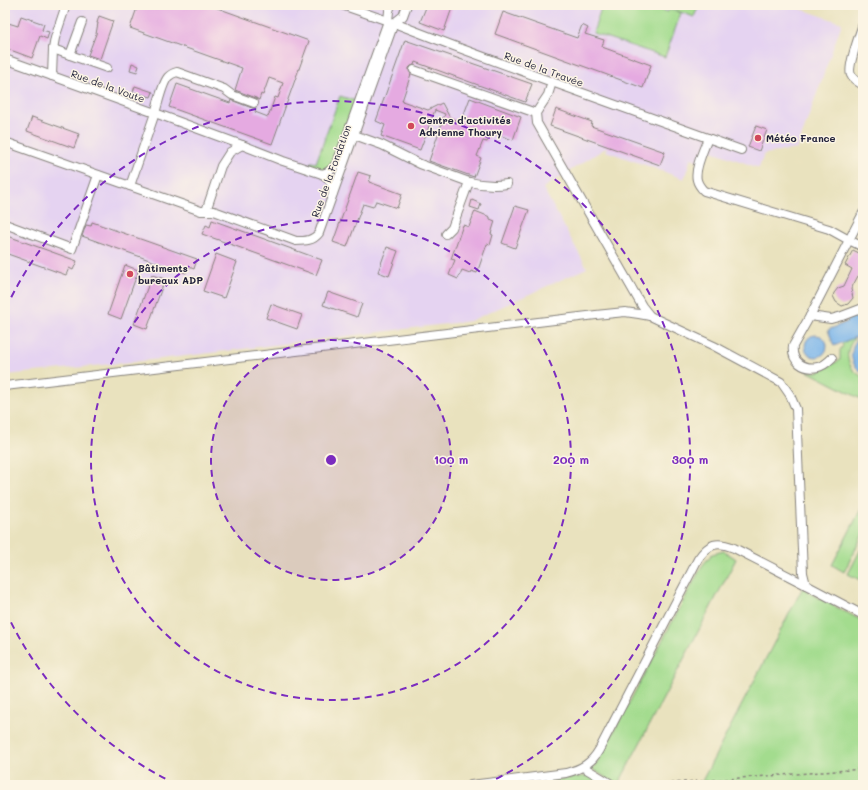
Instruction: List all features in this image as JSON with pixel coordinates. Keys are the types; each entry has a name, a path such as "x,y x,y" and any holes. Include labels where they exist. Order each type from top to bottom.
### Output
{"lane":[{"path":"52,76 54,38 66,5"},
{"name":"Rue de la Travée","path":"342,5 740,150"},
{"name":"Rue de la Fondation","path":"5,142 201,211 214,211 296,240 308,241 316,237 319,233 351,133 391,22 389,11 391,5"},
{"name":"Rue de la Fondation","path":"391,22 403,16 407,5"},
{"path":"70,55 82,22"},
{"path":"863,24 849,71 851,76 863,85"},
{"path":"53,49 107,68"},
{"name":"Rue de la Voute","path":"5,59 242,145"},
{"path":"414,70 536,113"},
{"path":"130,186 165,82 168,76 172,73 177,72 224,89 232,95 254,103"},
{"path":"552,82 548,95 536,113 537,123 642,306 650,316"},
{"path":"351,133 382,145 420,164 469,182 497,185 508,184"},
{"name":"Rue de la Fondation","path":"242,145 322,174 328,172 336,165 351,133"},
{"path":"708,138 697,172 697,180 704,191 829,229 863,247"},
{"path":"206,211 221,166 230,152 242,145"},
{"path":"322,174 331,182 333,193"},
{"path":"5,224 72,248 98,175"},
{"path":"446,234 452,228 469,182"},
{"path":"832,358 820,367 804,367 799,364 794,357 792,351 793,346 863,213"},
{"path":"810,316 831,319 863,308"},
{"path":"5,386 596,315 625,312 650,316 714,346 781,382 790,395 796,409 803,573 806,585"},
{"path":"471,785 566,773 583,768 592,761 698,559 705,550 713,544 727,546 863,615"},
{"path":"583,768 613,785"}],"path":[{"path":"659,784 863,769"}],"shaded area":[{"path":"5,5 789,5 842,23 797,149 764,154 759,168 712,151 707,155 704,163 691,158 684,179 606,151 607,147 543,188 587,268 470,321 160,359 5,375"}],"green space":[{"path":"602,5 646,5 668,12 669,9 681,13 665,57 593,33"},
{"path":"676,5 699,5 694,17 675,10"},
{"path":"340,96 356,101 333,164 322,171 311,167 310,164 311,162 316,163"},
{"path":"853,338 854,339 849,350 848,360 853,370 863,377 863,400 807,371 818,372 840,360 840,350 843,346 842,343"},
{"path":"863,505 863,534 844,572 832,565"},
{"path":"863,545 863,575 860,580 848,574"},
{"path":"724,551 736,559 618,785 592,769 597,763 702,566 712,554"},
{"path":"803,587 813,595 863,621 863,785 700,785"},
{"path":"589,775 607,785 511,785 586,776"}],"water":[{"path":"863,311 863,338 858,339 854,337 834,346 828,330 847,322 849,317"},
{"path":"816,335 820,336 826,342 826,350 820,356 816,357 812,356 806,350 805,346 806,342 812,336"},
{"path":"863,339 863,373 855,366 853,362 852,350 856,340"}],"building":[{"path":"138,5 209,5 309,41 272,144 169,107 177,84 230,103 231,100 252,108 256,108 255,112 268,117 275,97 278,98 283,83 269,78 263,95 261,94 259,100 235,90 242,68 130,28"},
{"path":"427,5 453,5 444,31 420,22"},
{"path":"503,12 577,38 582,25 588,28 585,34 604,40 602,47 651,65 643,88 495,34"},
{"path":"21,16 44,24 42,30 49,32 47,39 40,36 32,58 5,48 5,22 18,26"},
{"path":"99,16 113,21 100,59 88,55 96,34"},
{"path":"405,40 532,84 525,102 415,62 414,65 409,68 411,74 402,101 428,110 442,103 450,118 461,122 470,98 521,117 513,140 490,132 487,142 483,141 477,156 481,158 474,177 429,161 445,114 435,110 420,150 381,136 385,125 376,121"},
{"path":"132,63 139,66 137,72 130,70"},
{"path":"135,86 153,92 151,97 133,92"},
{"path":"556,109 592,122 591,126 665,152 660,165 550,126"},
{"path":"32,117 79,134 74,148 27,131"},
{"name":"Météo France","path":"756,126 767,130 759,151 748,147"},
{"path":"358,172 371,176 369,182 402,194 397,208 376,201 373,207 363,204 347,247 333,242"},
{"path":"472,200 481,204 479,210 470,207"},
{"path":"515,206 529,210 515,248 502,243"},
{"path":"475,211 490,217 490,219 495,221 491,234 493,235 490,245 487,244 477,273 471,271 470,273 462,270 458,279 449,275 455,260 451,259 463,225 469,227"},
{"path":"212,220 322,260 316,275 202,234 206,225 210,227"},
{"path":"92,222 197,259 194,269 189,267 186,273 82,236 86,225 91,226"},
{"path":"5,235 77,261 73,270 69,268 66,275 5,253"},
{"path":"387,247 398,251 389,276 378,272"},
{"path":"853,250 863,255 863,278 858,276 851,289 853,298 848,304 842,306 836,302 833,296 838,288 844,286 852,269 845,265"},
{"path":"216,254 237,262 224,298 203,291"},
{"path":"125,265 138,270 137,278 136,277 121,319 108,314"},
{"path":"152,275 165,279 147,329 134,324"},
{"path":"328,292 362,304 357,317 323,305"},
{"path":"271,304 302,315 297,329 266,318"}],"place":[{"name":"Centre d'activités Adrienne Thoury","path":"411,126"},
{"name":"Météo France","path":"758,138"},
{"name":"Bâtiments bureaux ADP","path":"130,274"}]}
